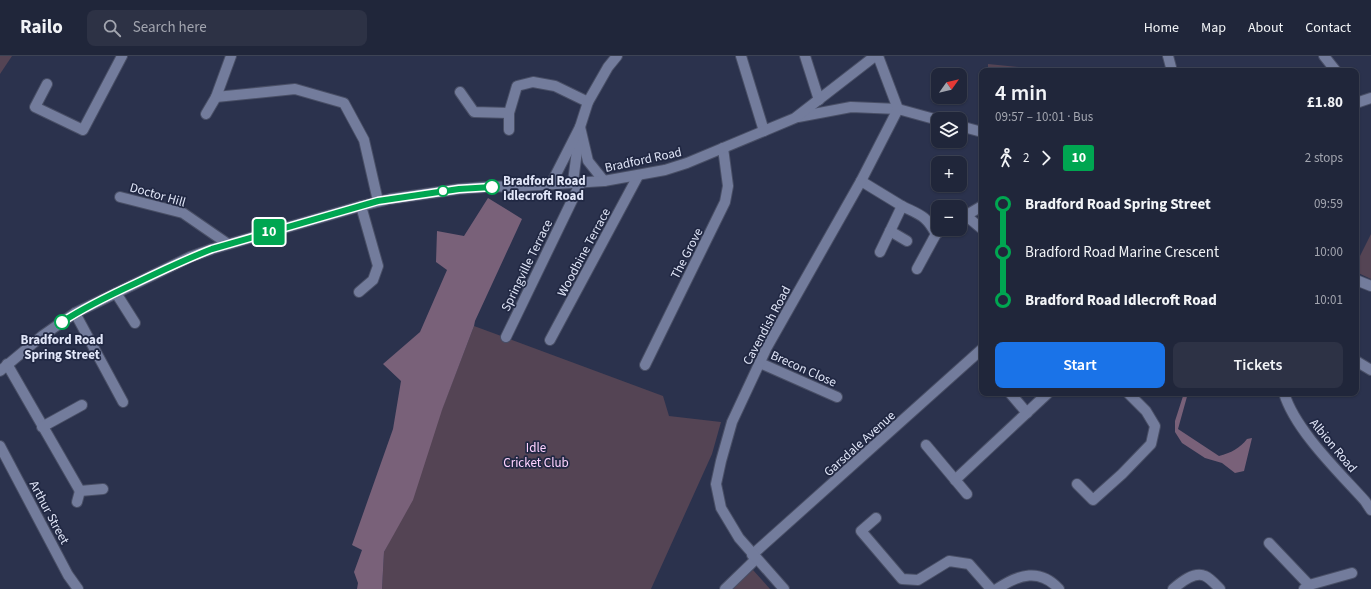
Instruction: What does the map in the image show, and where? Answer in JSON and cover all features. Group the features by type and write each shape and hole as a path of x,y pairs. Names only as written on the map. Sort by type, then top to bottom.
{"street":[{"path":"47,84 35,107 83,130 122,56"},
{"path":"206,114 216,97 231,56"},
{"path":"551,184 580,127 588,102 608,67 617,56"},
{"path":"741,56 764,131"},
{"path":"805,56 819,100"},
{"name":"Bradford Road","path":"4,368 47,333 75,313 190,257 212,249 378,201 459,189 604,181 665,170 687,163 795,118 875,56"},
{"path":"878,56 898,109"},
{"path":"1168,56 1171,68"},
{"path":"1324,56 1334,68"},
{"path":"509,130 509,114 517,86 533,82 555,86 588,102"},
{"path":"216,97 295,89 344,103 364,140 378,201"},
{"path":"460,92 474,112 509,114"},
{"path":"1359,100 1371,98"},
{"path":"795,118 850,107 898,109 931,118"},
{"name":"Cavendish Road","path":"784,589 754,557 739,538 721,508 716,484 721,461 732,422 766,347 862,181 898,109"},
{"path":"580,127 588,161 604,181"},
{"name":"Springville Terrace","path":"506,337 577,182 580,127"},
{"path":"967,128 979,131"},
{"name":"The Grove","path":"645,365 725,202 728,186 723,148"},
{"name":"Woodbine Terrace","path":"550,340 638,176"},
{"path":"862,181 902,206 922,215 931,223"},
{"name":"Doctor Hill","path":"120,197 182,213 228,244"},
{"path":"359,292 373,280 378,266 361,206"},
{"path":"880,252 902,206"},
{"path":"967,215 979,208"},
{"path":"967,219 970,219 979,226"},
{"path":"890,231 907,241"},
{"path":"917,269 937,236"},
{"path":"1359,281 1371,286"},
{"path":"116,293 134,323"},
{"path":"75,313 123,402"},
{"name":"Garsdale Avenue","path":"754,557 979,353"},
{"name":"Brecon Close","path":"760,363 837,397"},
{"path":"1359,364 1371,370"},
{"path":"4,368 42,427 80,491 77,502"},
{"path":"1013,396 1027,413"},
{"path":"955,480 1045,396"},
{"path":"1077,484 1093,500 1122,474 1151,444 1156,426 1146,412 1131,396"},
{"name":"Albion Road","path":"1285,396 1294,416 1314,444 1365,501 1371,510"},
{"path":"42,427 82,405"},
{"name":"Arthur Street","path":"0,446 68,575 78,589"},
{"path":"926,446 966,494"},
{"path":"80,491 103,489"},
{"path":"876,518 861,531 902,579 918,580 949,561 969,564 991,589"},
{"path":"1269,543 1306,587 1352,573"},
{"path":"724,589 754,557"},
{"path":"997,589 1024,576 1040,575 1053,582 1059,589"},
{"path":"1173,589 1192,576 1199,575 1205,576 1220,589"}],"green space":[{"path":"0,56 12,56 0,74"},
{"path":"988,64 1029,68 988,68"},
{"path":"1371,234 1371,279 1359,273 1359,258"},
{"name":"Idle Cricket Club","path":"474,326 663,396 669,416 721,422 712,454 651,589 382,589 384,552 396,528"},
{"path":"753,570 770,589 732,589 734,587"}],"shaded area":[{"path":"488,198 522,219 475,321 442,410 413,500 384,552 382,589 357,589 358,583 354,572 362,550 352,545 393,429 401,381 383,364 420,332 447,270 436,262 437,231 464,236"},
{"path":"1183,396 1187,396 1178,429 1219,456 1235,450 1247,439 1252,438 1244,471 1235,473 1222,463 1205,458 1182,443 1175,432 1175,421"}],"bus line":[{"name":"10","path":"62,322 75,313 98,301 190,257 212,249 378,201 459,189 492,187"}],"place":[{"name":"Bradford Road Idlecroft Road","path":"492,187"},
{"name":"Bradford Road Spring Street","path":"62,322"}]}
